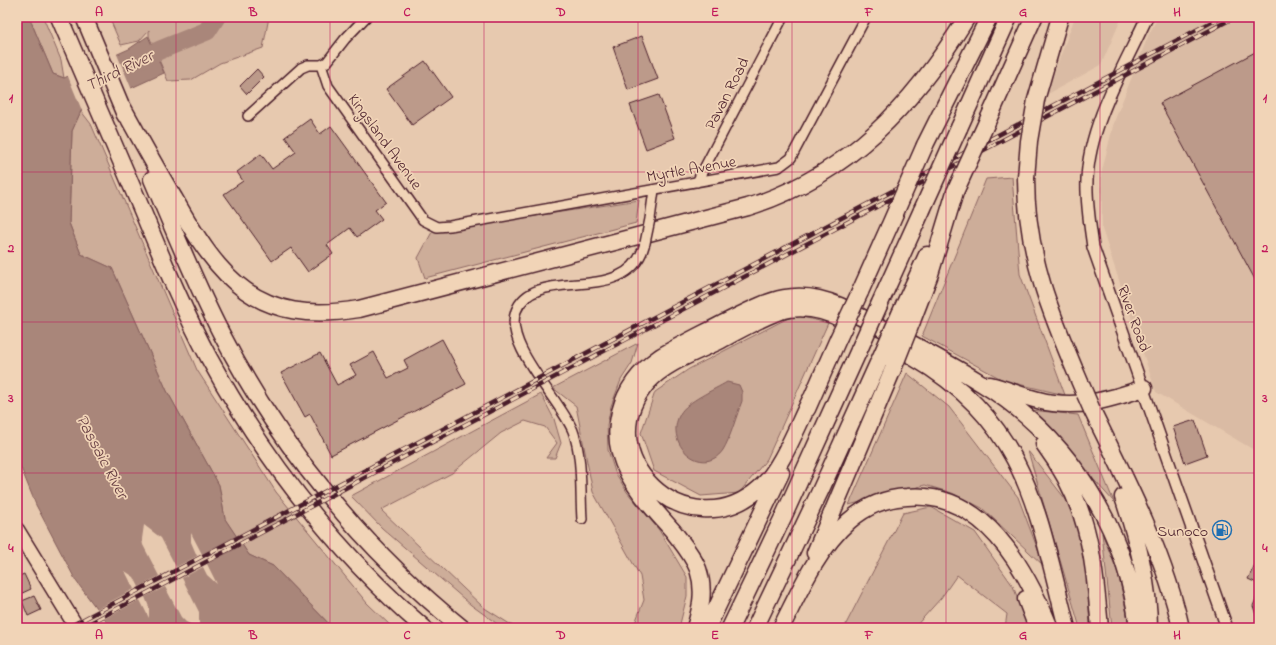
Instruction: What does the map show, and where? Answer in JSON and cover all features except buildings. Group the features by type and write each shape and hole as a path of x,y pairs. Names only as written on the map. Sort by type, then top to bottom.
{"highway":[{"path":"59,17 186,313 209,358 248,424 281,473 324,527 366,573 421,626"},
{"path":"84,17 211,313 240,367 270,416 314,477 363,536 402,576 462,628"},
{"path":"122,106 194,233 226,276 248,293 270,304 303,312 336,313 359,309 740,209 789,191 843,161 886,124 922,82 967,17"},
{"path":"707,628 779,476 811,399 926,145 989,17"},
{"path":"730,628 801,478 1009,17"},
{"path":"781,628 893,369 906,317 955,192 1034,17"},
{"path":"1060,17 1036,100 1029,141 1026,178 1029,228 1041,284 1053,320 1092,410 1121,470 1161,563 1171,591 1181,628"},
{"path":"695,628 702,595 698,568 690,552 633,483 623,465 618,446 619,416 624,398 634,382 652,362 763,304 786,297 809,296 825,299 840,306 981,383 1034,423 1057,446 1097,503 1109,528 1123,564 1134,602 1138,628"},
{"path":"811,399 777,466 766,483 744,500 727,507 699,509 682,506 667,499 654,490 643,477 632,453 629,427 635,403 648,383 665,368 780,311 801,307 828,312 934,370 958,388 990,421 1017,462 1030,490 1067,628"},
{"path":"755,628 879,361 906,317"},
{"path":"981,383 1007,389 1038,400 1064,404 1106,400 1144,388"},
{"path":"1009,404 1030,426 1049,452 1065,477 1080,508 1093,559 1100,628"},
{"path":"1092,410 1137,543 1145,575 1149,628"},
{"path":"791,607 816,563 840,530 865,509 883,501 912,496 951,502 976,516 991,529 1030,584 1050,628"},
{"path":"1002,544 1018,576 1037,628"},
{"path":"1161,563 1169,598 1173,628"}],"main road":[{"path":"17,530 78,628"}],"street":[{"path":"248,116 301,68 308,65 321,65 330,59 345,38 366,17"},
{"name":"Pavan Road","path":"696,182 782,17"},
{"name":"Myrtle Avenue","path":"437,227 464,224 767,170 785,164 791,158 805,133 866,17"},
{"name":"River Road","path":"1147,17 1106,106 1095,134 1089,159 1086,181 1094,247 1227,628"},
{"name":"Kingsland Avenue","path":"321,65 323,76 328,86 423,220 437,227"},
{"path":"582,519 578,456 573,433 563,413 519,345 514,332 514,320 520,303 531,294 554,288 611,279 624,275 638,261 645,243 654,190"}],"shaded area":[{"path":"29,17 43,17 61,60 64,78 53,74"},
{"path":"109,17 269,17 263,48 220,63 191,80 168,81 149,36 149,30 139,41 121,45"},
{"path":"1075,17 1122,17 1101,65 1046,95"},
{"path":"1158,17 1259,17 1259,453 1156,392 1102,229 1101,175 1114,122 1149,34"},
{"path":"81,111 91,124 197,370 276,492 367,603 393,628 333,628 273,566 249,555 225,519 219,485 167,391 112,268 81,254 69,223 72,131"},
{"path":"1012,177 1020,274 1065,395 1005,381 922,336 986,179"},
{"path":"639,200 636,223 425,278 418,258 432,232"},
{"path":"794,315 828,323 767,459 739,493 701,496 654,471 641,433 655,392 689,369"},
{"path":"638,343 632,363 621,380 611,406 607,425 608,450 615,472 627,492 659,530 687,577 687,596 679,628 633,628 644,600 640,576 593,492 576,406 553,388"},
{"path":"907,373 949,407 1018,497 1044,566 982,508 952,493 925,485 849,505"},
{"path":"541,394 554,419 561,443 555,458 546,458 557,443 545,427 525,421 501,433 452,473 381,510 483,607 516,628 503,628 471,605 382,528 351,496"},
{"path":"1031,410 1078,415 1114,502"},
{"path":"1028,451 1070,505 1086,560 1090,628 1080,628"},
{"path":"931,507 975,532 1013,586 1029,628 1005,628 1007,614 957,575 941,598 914,628 848,628 846,624 903,513"},
{"path":"1102,533 1118,573 1130,628 1112,628"}],"water":[{"name":"Passaic River","path":"17,17 29,17 53,74 64,78 129,49 148,36 164,73 81,111 72,131 69,223 81,254 112,268 167,391 219,485 225,519 249,555 273,566 333,628 111,628 76,581 36,505 17,458"},
{"path":"727,382 739,385 742,392 742,401 728,440 723,450 715,458 705,461 696,459 688,454 681,446 677,436 676,425 680,414 683,409 695,400"}],"pier":[{"path":"116,52 132,90 83,113 67,74"},
{"path":"144,525 161,538 176,567 197,556 191,542 191,533 202,554 238,535 244,544 207,564 217,584 207,575 203,567 182,578 199,612 199,628 186,622 181,617 165,587 145,597 149,607 149,618 140,600 102,620 95,610 134,589 125,571 134,577 139,587 159,576 143,545 142,539"}],"waterway":[{"name":"Third River","path":"132,63 207,31 216,17"}],"railway":[{"path":"67,628 1221,17"},
{"path":"81,628 1235,17"}],"place":[{"name":"Sunoco","path":"1222,530"}]}
